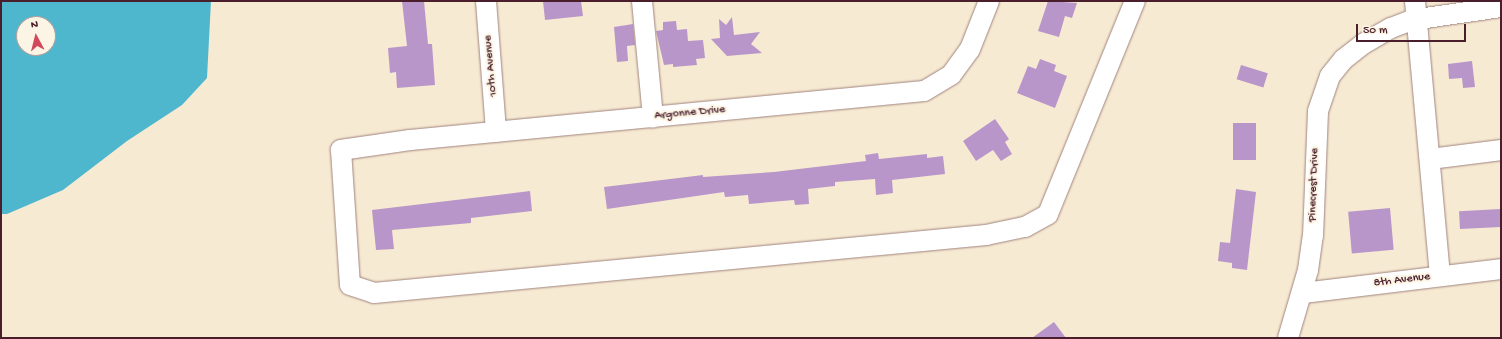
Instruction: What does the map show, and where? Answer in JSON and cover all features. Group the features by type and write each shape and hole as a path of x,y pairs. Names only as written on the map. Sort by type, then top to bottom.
{"street":[{"name":"10th Avenue","path":"486,1 496,132"},
{"path":"642,1 653,117"},
{"name":"Argonne Drive","path":"989,1 970,49 951,75 924,91 410,140 341,150 350,284 374,293 986,235 1025,227 1048,214 1135,1"},
{"name":"Pinecrest Drive","path":"1288,338 1303,293 1313,236 1318,110 1330,76 1344,59 1362,44 1391,28 1416,10 1501,7"},
{"path":"1416,10 1440,276"},
{"path":"1430,159 1501,150"},
{"name":"8th Avenue","path":"1303,293 1501,269"}],"water":[{"path":"1,1 211,1 207,78 182,105 127,141 63,190 7,214 1,214"}],"building":[{"path":"402,1 424,1 428,44 432,44 435,85 397,88 396,72 390,73 388,48 407,46"},
{"path":"543,1 581,1 583,16 545,20"},
{"path":"1048,1 1077,3 1072,18 1065,16 1059,37 1038,31"},
{"path":"732,17 734,35 760,32 751,44 762,53 727,56 711,39 720,38 719,19 726,25"},
{"path":"676,21 677,30 687,29 688,41 703,40 705,58 696,59 697,65 673,67 673,64 664,65 656,31 663,30 663,22"},
{"path":"633,24 635,45 627,46 628,61 617,62 614,27"},
{"path":"1040,59 1056,65 1054,71 1067,76 1055,108 1017,93 1028,66 1036,69"},
{"path":"1472,61 1475,87 1463,88 1462,78 1449,79 1448,64"},
{"path":"1241,65 1268,73 1263,88 1237,79"},
{"path":"995,119 1009,139 1005,142 1012,154 1001,161 993,150 976,161 963,141"},
{"path":"1233,123 1256,123 1256,160 1233,160"},
{"path":"878,153 879,159 927,154 927,158 943,156 945,174 892,180 893,193 876,195 875,179 835,182 835,186 808,189 809,204 795,205 794,200 749,204 748,195 725,197 724,192 607,209 604,187 703,175 703,177 774,172 866,161 865,155"},
{"path":"1236,189 1256,192 1247,270 1232,268 1232,263 1218,261 1220,242 1230,243"},
{"path":"530,191 532,211 471,218 471,223 392,230 394,249 376,250 372,210"},
{"path":"1390,208 1394,250 1352,254 1348,212"},
{"path":"1500,209 1501,227 1460,229 1459,211"},
{"path":"1054,322 1066,338 1032,338"}]}
